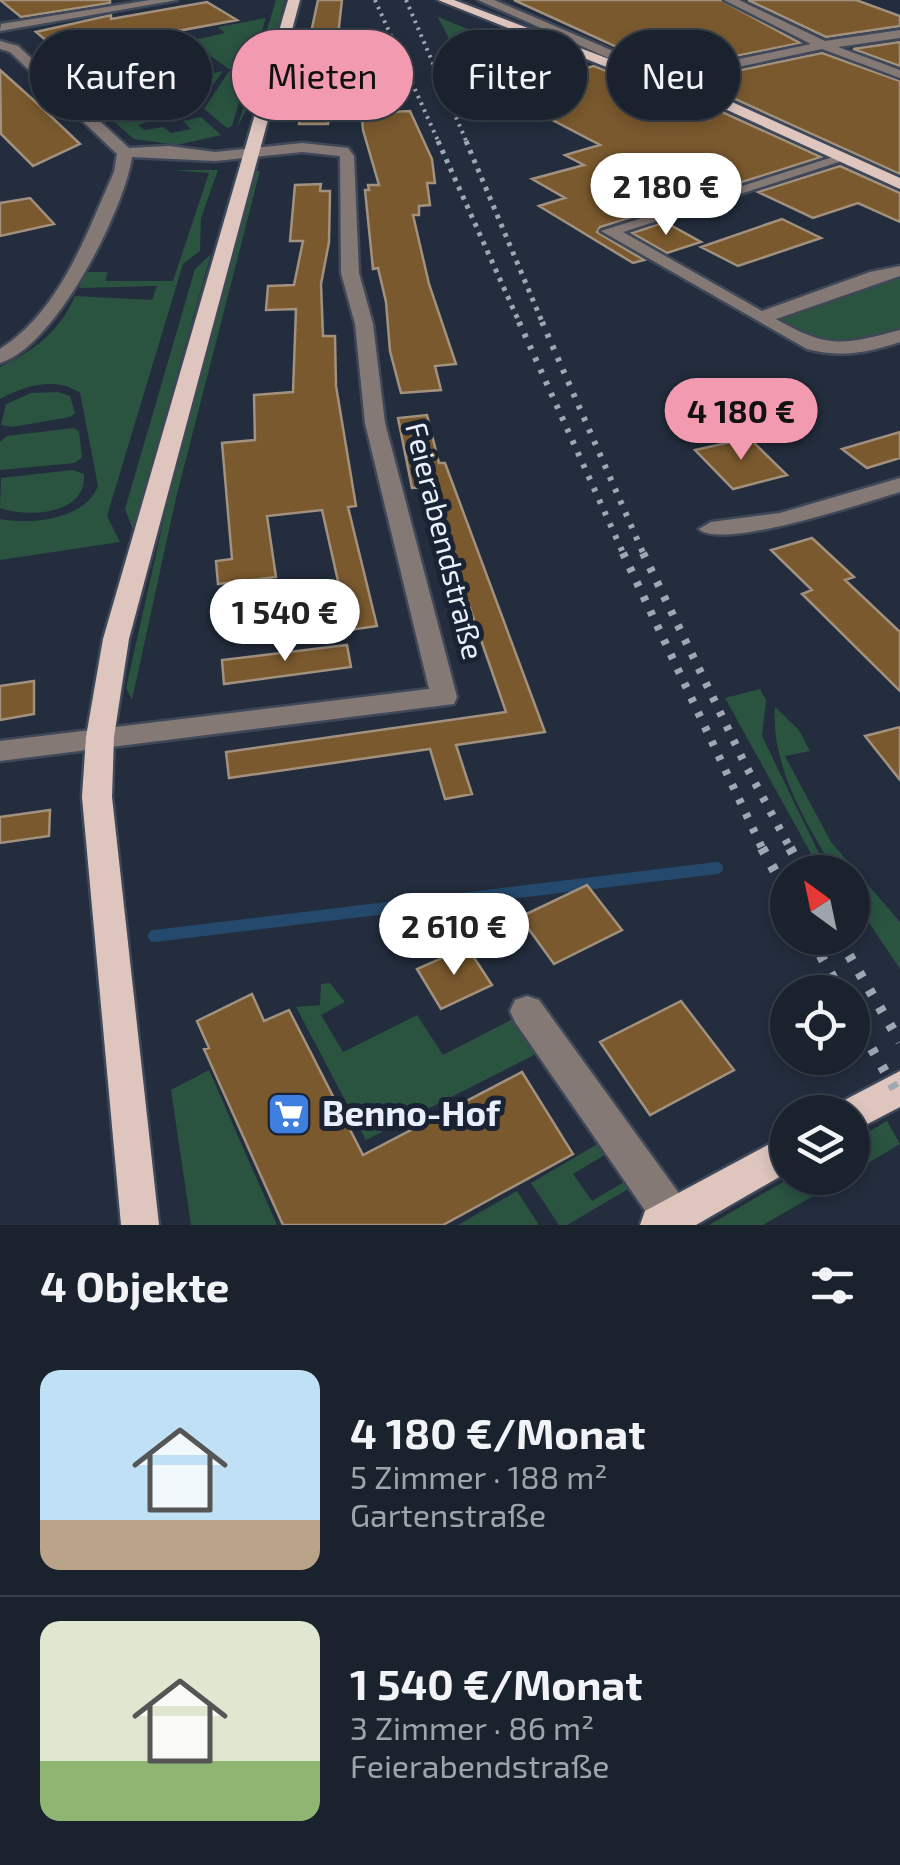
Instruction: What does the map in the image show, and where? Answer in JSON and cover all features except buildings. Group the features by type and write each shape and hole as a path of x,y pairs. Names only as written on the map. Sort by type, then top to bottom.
{"main road":[{"path":"140,1225 97,797 100,737 116,640 222,260 254,99 271,76 294,0"},
{"path":"444,0 607,60"},
{"path":"740,114 900,184"},
{"path":"870,1105 900,1088"},
{"path":"665,1221 770,1162"}],"street":[{"path":"0,28 171,0"},
{"path":"484,0 607,55"},
{"path":"730,0 823,44 900,74"},
{"path":"0,28 9,37 0,44"},
{"path":"740,62 823,44 900,34"},
{"path":"0,44 14,49 125,153 243,150"},
{"name":"Feierabendstraße","path":"100,737 444,697 376,423 364,324 350,273 347,156 325,149 243,150"},
{"path":"0,357 36,332 63,293 122,172 125,153"},
{"path":"841,159 605,233 806,344 827,351 862,349 900,336"},
{"path":"761,318 876,276 900,272"},
{"path":"711,529 782,520 900,486"},
{"path":"0,751 100,737"},
{"path":"527,1012 665,1221"}],"green space":[{"path":"276,0 285,0 277,30 267,30"},
{"path":"438,17 470,30 444,30"},
{"path":"266,18 262,30 232,30 232,69 212,57 212,36 225,33 218,27"},
{"path":"223,71 212,87 212,73"},
{"path":"232,71 232,126 227,128 212,116 212,97"},
{"path":"112,120 145,120 147,122 138,125 145,130 163,127 171,133 191,129 183,121 204,120 221,135 177,145 134,139"},
{"path":"171,170 218,170 201,218 200,251 183,264 107,516 120,542 0,560 0,519 55,518 81,506 98,486 80,393 50,384 19,390 0,399 0,367 45,339 75,296 152,300 157,286 79,288 86,272 108,272 105,281 173,281 209,173"},
{"path":"254,171 260,171 176,498 132,700 126,688 171,487"},
{"path":"211,254 133,530 125,509 195,269"},
{"path":"890,277 900,277 900,330 862,342 836,345 811,338 776,319"},
{"path":"58,392 70,396 75,413 70,417 12,427 1,425 6,404 31,393"},
{"path":"73,428 79,431 82,457 75,463 0,470 0,442 7,436"},
{"path":"73,470 84,474 82,488 66,505 25,513 0,508 1,478"},
{"path":"760,689 766,700 762,736 820,855 812,855 725,698"},
{"path":"775,707 799,730 810,751 785,756 831,842 842,855 826,855 803,815 784,772 775,729"},
{"path":"870,887 900,922 900,969 870,924"},
{"path":"330,983 345,1002 321,1015 343,1052 417,1015 443,1055 517,1017 542,1051 366,1140 296,1007 320,1005 321,984"},
{"path":"209,1070 277,1225 191,1225 171,1090"},
{"path":"887,1121 900,1144 870,1162 870,1131"},
{"path":"601,1142 608,1153 573,1174 592,1201 626,1181 630,1188 567,1225 559,1225 531,1183"},
{"path":"770,1190 770,1195 815,1195 763,1225 709,1225"},
{"path":"517,1191 539,1225 458,1225"}],"waterway":[{"path":"154,936 717,868"}],"railway":[{"path":"375,0 439,143"},
{"path":"406,0 467,143"},
{"path":"438,141 520,324"},
{"path":"466,141 543,324"},
{"path":"519,322 624,555"},
{"path":"542,322 644,555"},
{"path":"623,553 762,849"},
{"path":"643,553 791,850"},
{"path":"790,848 794,855"},
{"path":"762,849 770,862"},
{"path":"820,955 832,975"},
{"path":"849,955 900,1042"},
{"path":"870,1046 900,1098"}],"place":[{"name":"Benno-Hof","path":"289,1114"}]}
